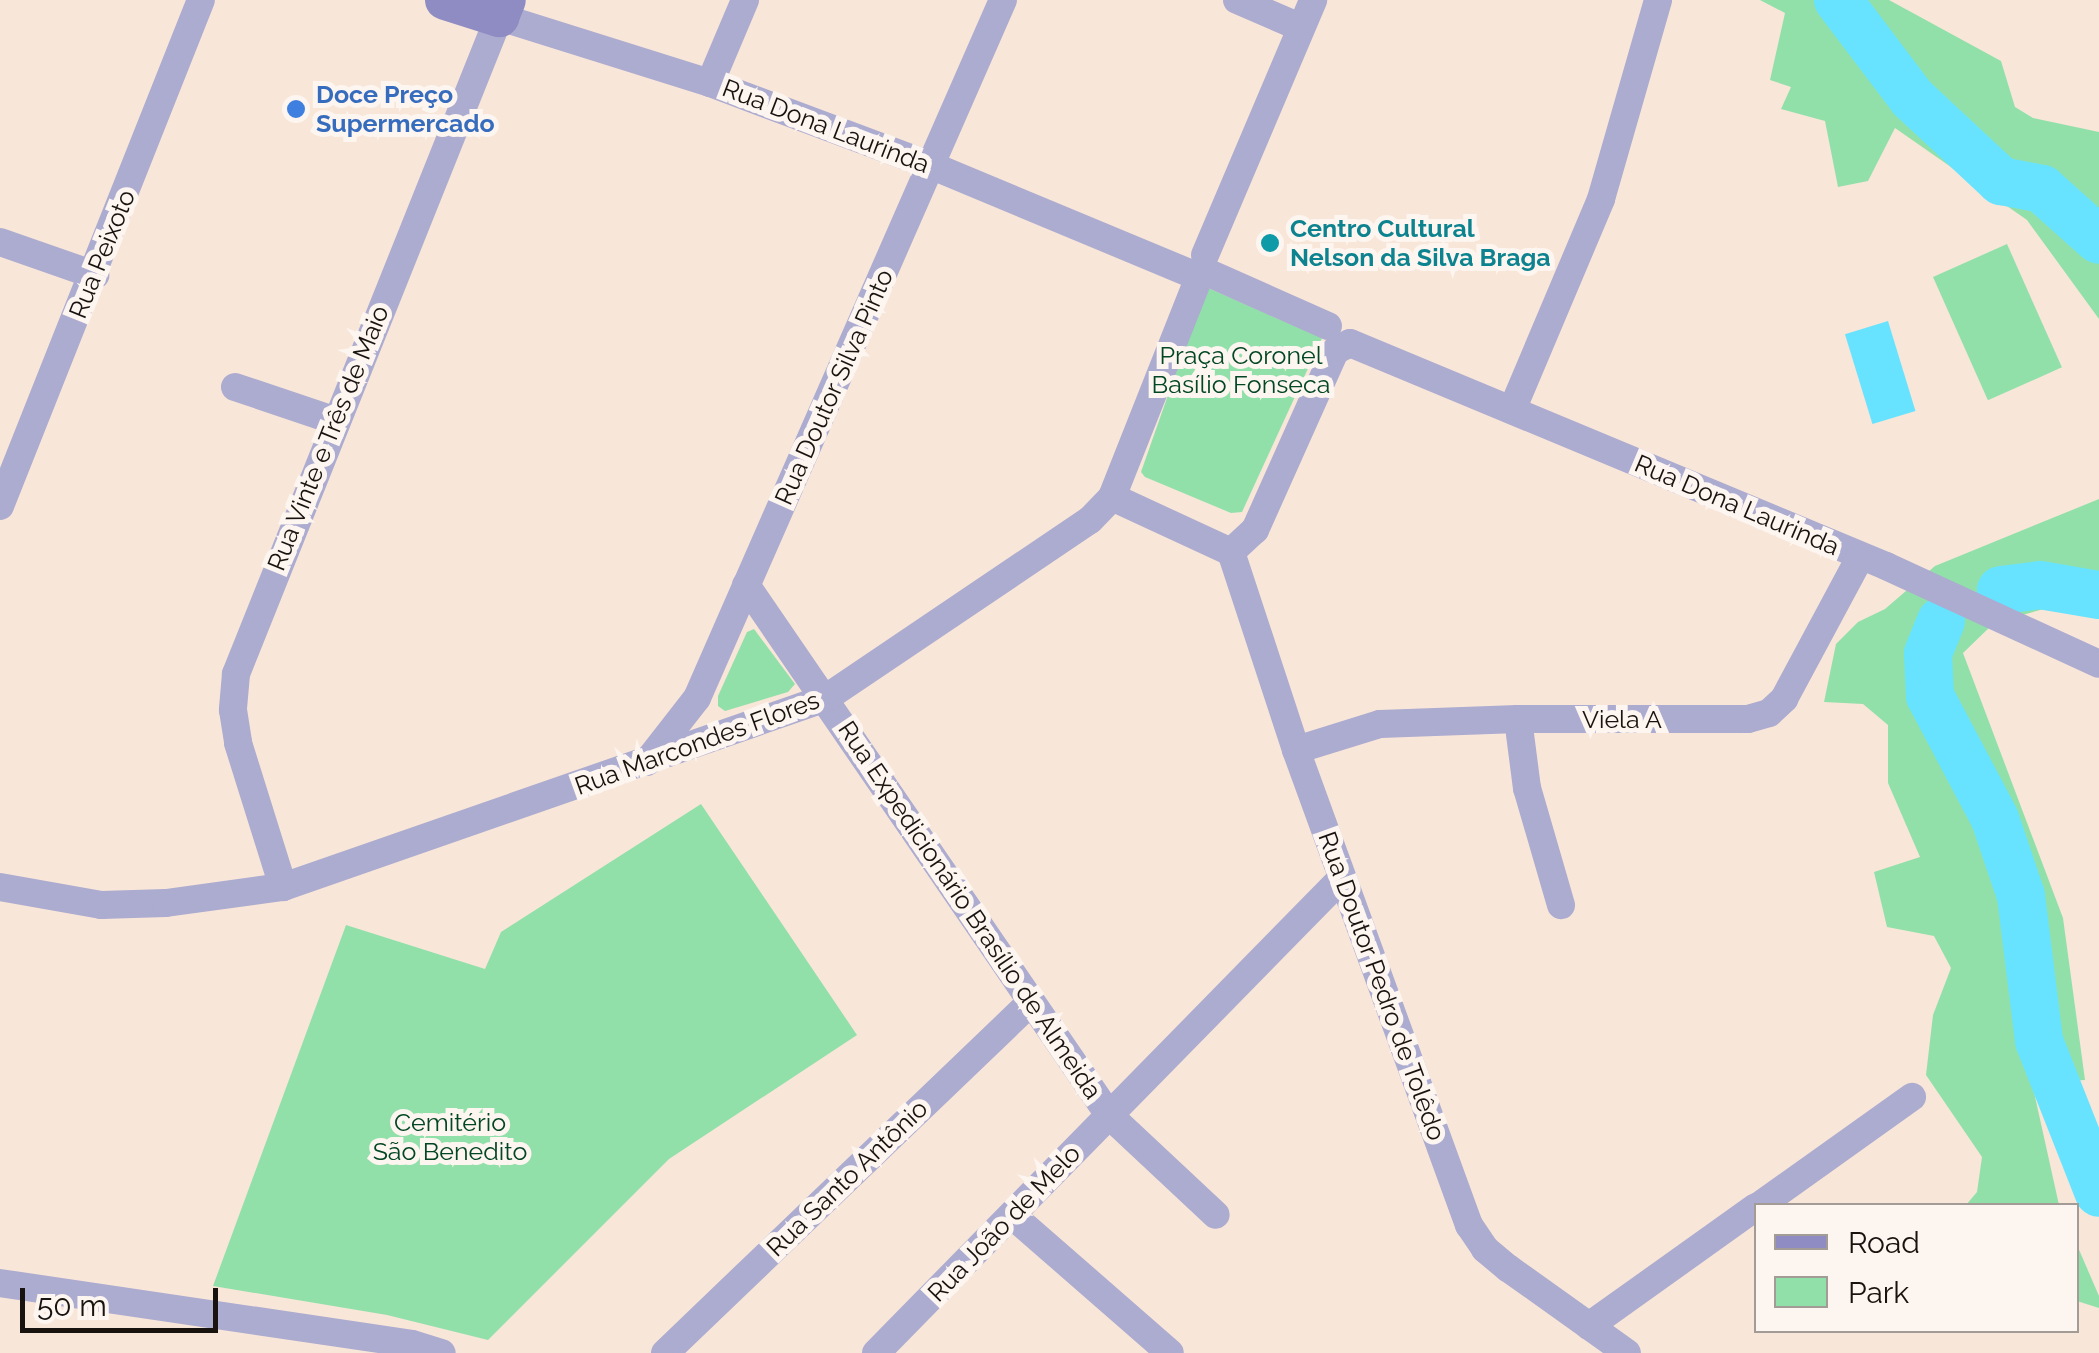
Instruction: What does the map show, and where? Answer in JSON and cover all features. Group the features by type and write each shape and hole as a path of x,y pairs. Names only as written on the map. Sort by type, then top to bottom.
{"main road":[{"name":"Rua Dona Laurinda","path":"445,0 503,9"}],"street":[{"name":"Rua Peixoto","path":"0,506 202,0"},
{"path":"710,83 745,0"},
{"name":"Rua Doutor Silva Pinto","path":"646,764 697,698 1003,0"},
{"path":"1237,0 1293,24"},
{"name":"Rua Marcondes Flores","path":"0,887 101,904 166,903 283,887 646,764 826,698 1090,520 1112,497 1313,0"},
{"path":"1512,410 1601,200 1658,0"},
{"name":"Rua Dona Laurinda","path":"503,9 1205,268 1328,326"},
{"name":"Rua Vinte e Três de Maio","path":"283,887 238,744 233,710 236,674 503,9"},
{"path":"0,242 95,275"},
{"name":"Rua Dona Laurinda","path":"1231,552 1255,530 1335,350 1350,343 1860,556 2099,664"},
{"path":"235,387 336,421"},
{"path":"1112,497 1231,552"},
{"name":"Rua Doutor Pedro de Tolêdo","path":"1231,552 1296,750 1469,1225 1485,1250 1619,1351"},
{"name":"Viela A","path":"1296,750 1380,724 1518,718 1748,718 1769,712 1784,698 1860,556"},
{"name":"Rua Expedicionário Brasílio de Almeida","path":"746,585 1109,1115 1216,1215"},
{"path":"697,698 703,720 726,734"},
{"path":"1518,718 1527,788 1561,905"},
{"name":"Rua João de Melo","path":"876,1353 1342,878"},
{"name":"Rua Santo Antônio","path":"665,1353 1030,1003"},
{"path":"1762,1203 1912,1096"},
{"path":"1589,1326 1754,1209"},
{"path":"1013,1216 1170,1353"},
{"path":"0,1283 412,1344 442,1353"}],"green space":[{"path":"1760,0 1889,0 2001,61 2015,107 2033,118 2099,132 2099,319 2027,220 1895,128 1868,181 1838,187 1825,121 1781,109 1791,87 1770,80 1785,13"},
{"path":"2007,244 2062,367 1988,400 1933,277"},
{"name":"Praça Coronel Basílio Fonseca","path":"1206,287 1322,338 1242,512 1231,513 1141,472"},
{"path":"2099,499 2099,613 2058,605 1994,623 1963,653 2063,918 2085,1080 2032,1083 2059,1203 1968,1203 1977,1192 1982,1157 1926,1075 1933,1015 1951,968 1934,936 1887,927 1874,872 1920,857 1888,783 1888,725 1863,704 1824,702 1836,644 1858,622 1885,609 1935,566"},
{"path":"754,629 795,684 788,692 725,711 718,706 718,696 747,632"},
{"name":"Cemitério São Benedito","path":"701,804 857,1035 669,1159 488,1340 387,1315 213,1286 346,925 485,969 501,932"},
{"path":"2079,1250 2099,1296 2099,1308 2079,1302"}],"water":[{"path":"1888,321 1915,411 1872,424 1845,334"}],"waterway":[{"path":"1838,0 1912,98 2001,181 2042,189 2099,240"},
{"path":"2001,590 2040,585 2099,595"},
{"path":"1941,621 1928,654 1930,696 1995,819 2021,896 2039,1041 2099,1193"}],"place":[{"name":"Doce Preço Supermercado","path":"296,109"},
{"name":"Centro Cultural Nelson da Silva Braga","path":"1270,243"}]}
